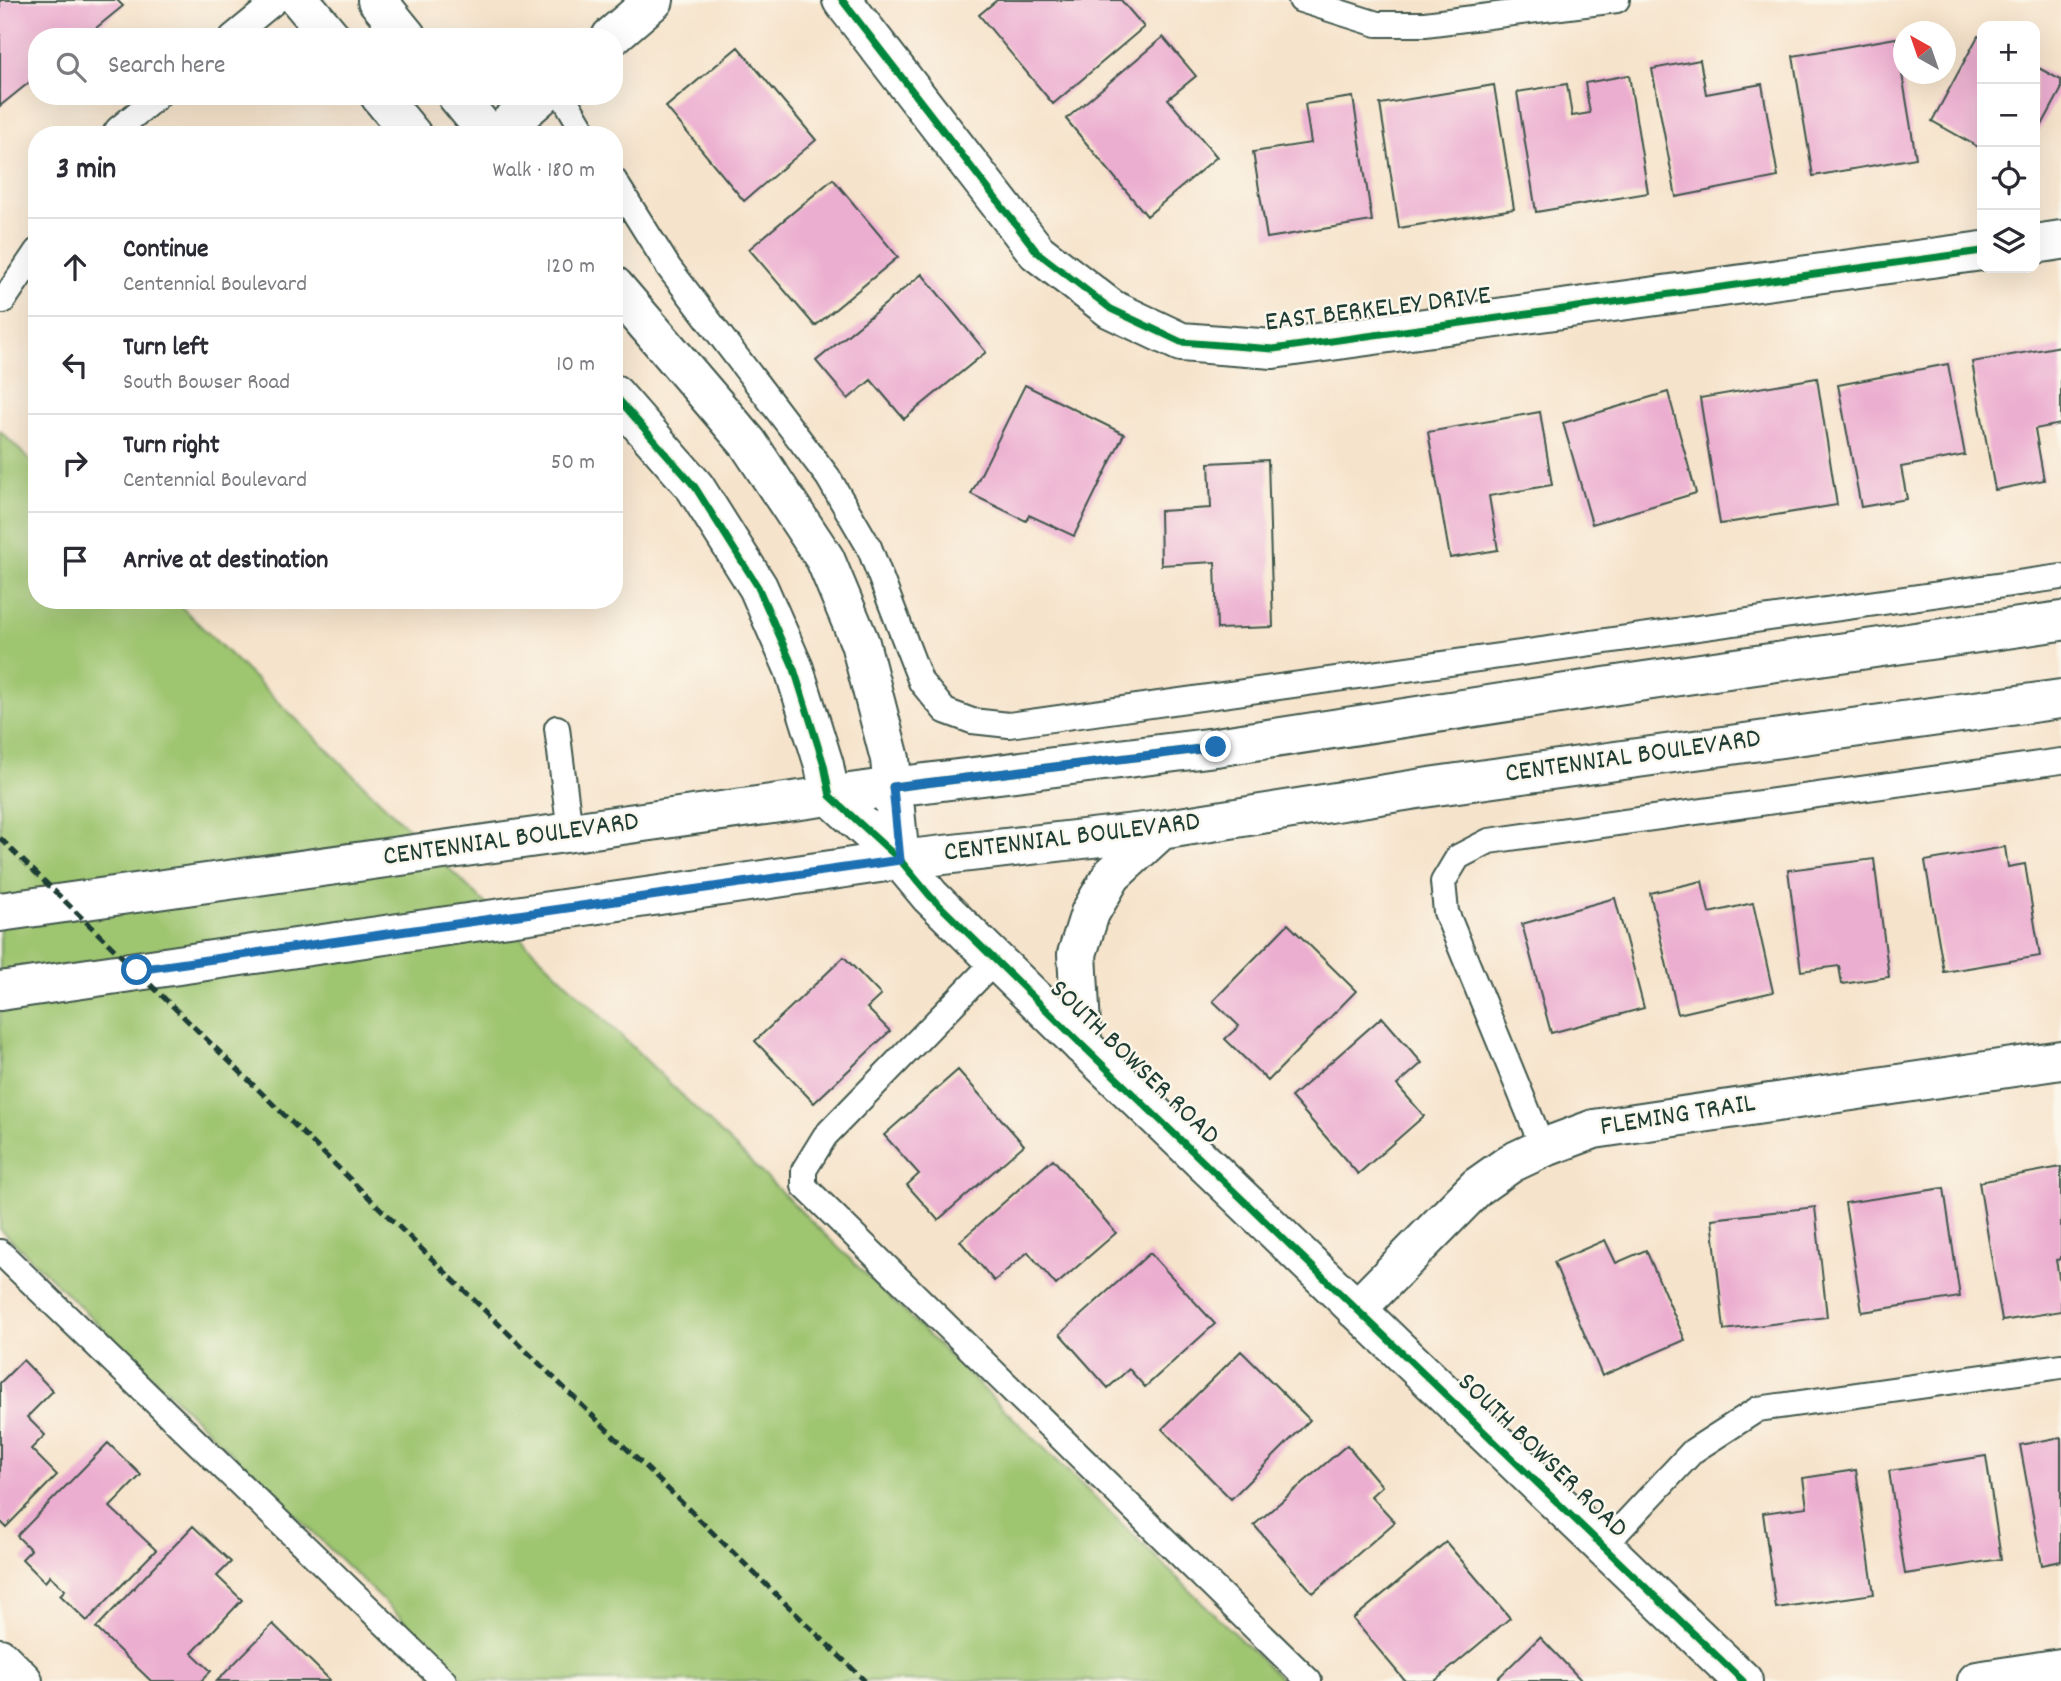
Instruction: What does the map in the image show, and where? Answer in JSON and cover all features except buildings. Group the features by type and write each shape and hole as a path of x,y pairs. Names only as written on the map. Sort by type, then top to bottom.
{"street":[{"path":"300,0 323,28"},
{"path":"377,0 400,28"},
{"path":"621,28 654,0"},
{"name":"EAST BERKELEY DRIVE","path":"842,0 1037,252 1111,309 1181,342 1273,349 1977,252"},
{"path":"387,105 405,126"},
{"path":"464,105 482,126"},
{"path":"506,126 531,105"},
{"path":"2040,243 2061,240"},
{"path":"623,297 748,443 825,559 860,643 890,759 900,860"},
{"path":"623,404 695,487 758,587 794,669 824,765 830,796"},
{"name":"CENTENNIAL BOULEVARD","path":"0,912 893,787 1216,747 1624,684 2061,621"},
{"name":"CENTENNIAL BOULEVARD","path":"0,990 900,860 1161,830 1436,786 2061,699"},
{"name":"SOUTH BOWSER ROAD","path":"830,796 900,860 930,896 1082,1045 1743,1681"},
{"path":"1082,1045 1077,954 1090,913 1112,876 1161,830"},
{"name":"FLEMING TRAIL","path":"1356,1310 1477,1186 1511,1163 1594,1129 2061,1060"},
{"path":"0,1658 23,1681"},
{"path":"1977,1681 2061,1668"}],"lane":[{"path":"243,28 278,0"},
{"path":"1301,0 1377,24 1425,24 1617,0"},
{"path":"122,126 147,105"},
{"path":"568,105 581,126"},
{"path":"623,195 668,268 828,477 869,547 921,682 944,711 972,721 1009,725 2061,577"},
{"path":"0,301 3,301 28,264"},
{"path":"557,728 570,832"},
{"path":"1543,1148 1446,912 1443,882 1458,857 1489,841 2061,761"},
{"path":"996,960 825,1136 804,1170 804,1185 1309,1681"},
{"path":"0,1252 444,1681"},
{"path":"1604,1546 1693,1451 1758,1409 2061,1366"}],"green space":[{"path":"0,431 28,458 28,609 183,609 1283,1681 466,1681 0,1229"}],"railway":[{"path":"0,838 865,1681"}],"cycle path":[{"path":"842,0 1037,252 1111,309 1181,342 1273,349 1977,252"},
{"path":"623,404 695,487 758,587 794,669 824,765 830,796 900,860 930,896 1082,1045 1743,1681"},
{"path":"893,787 1216,747"}],"route":[{"path":"137,970 900,860 893,787 1216,747"}]}
